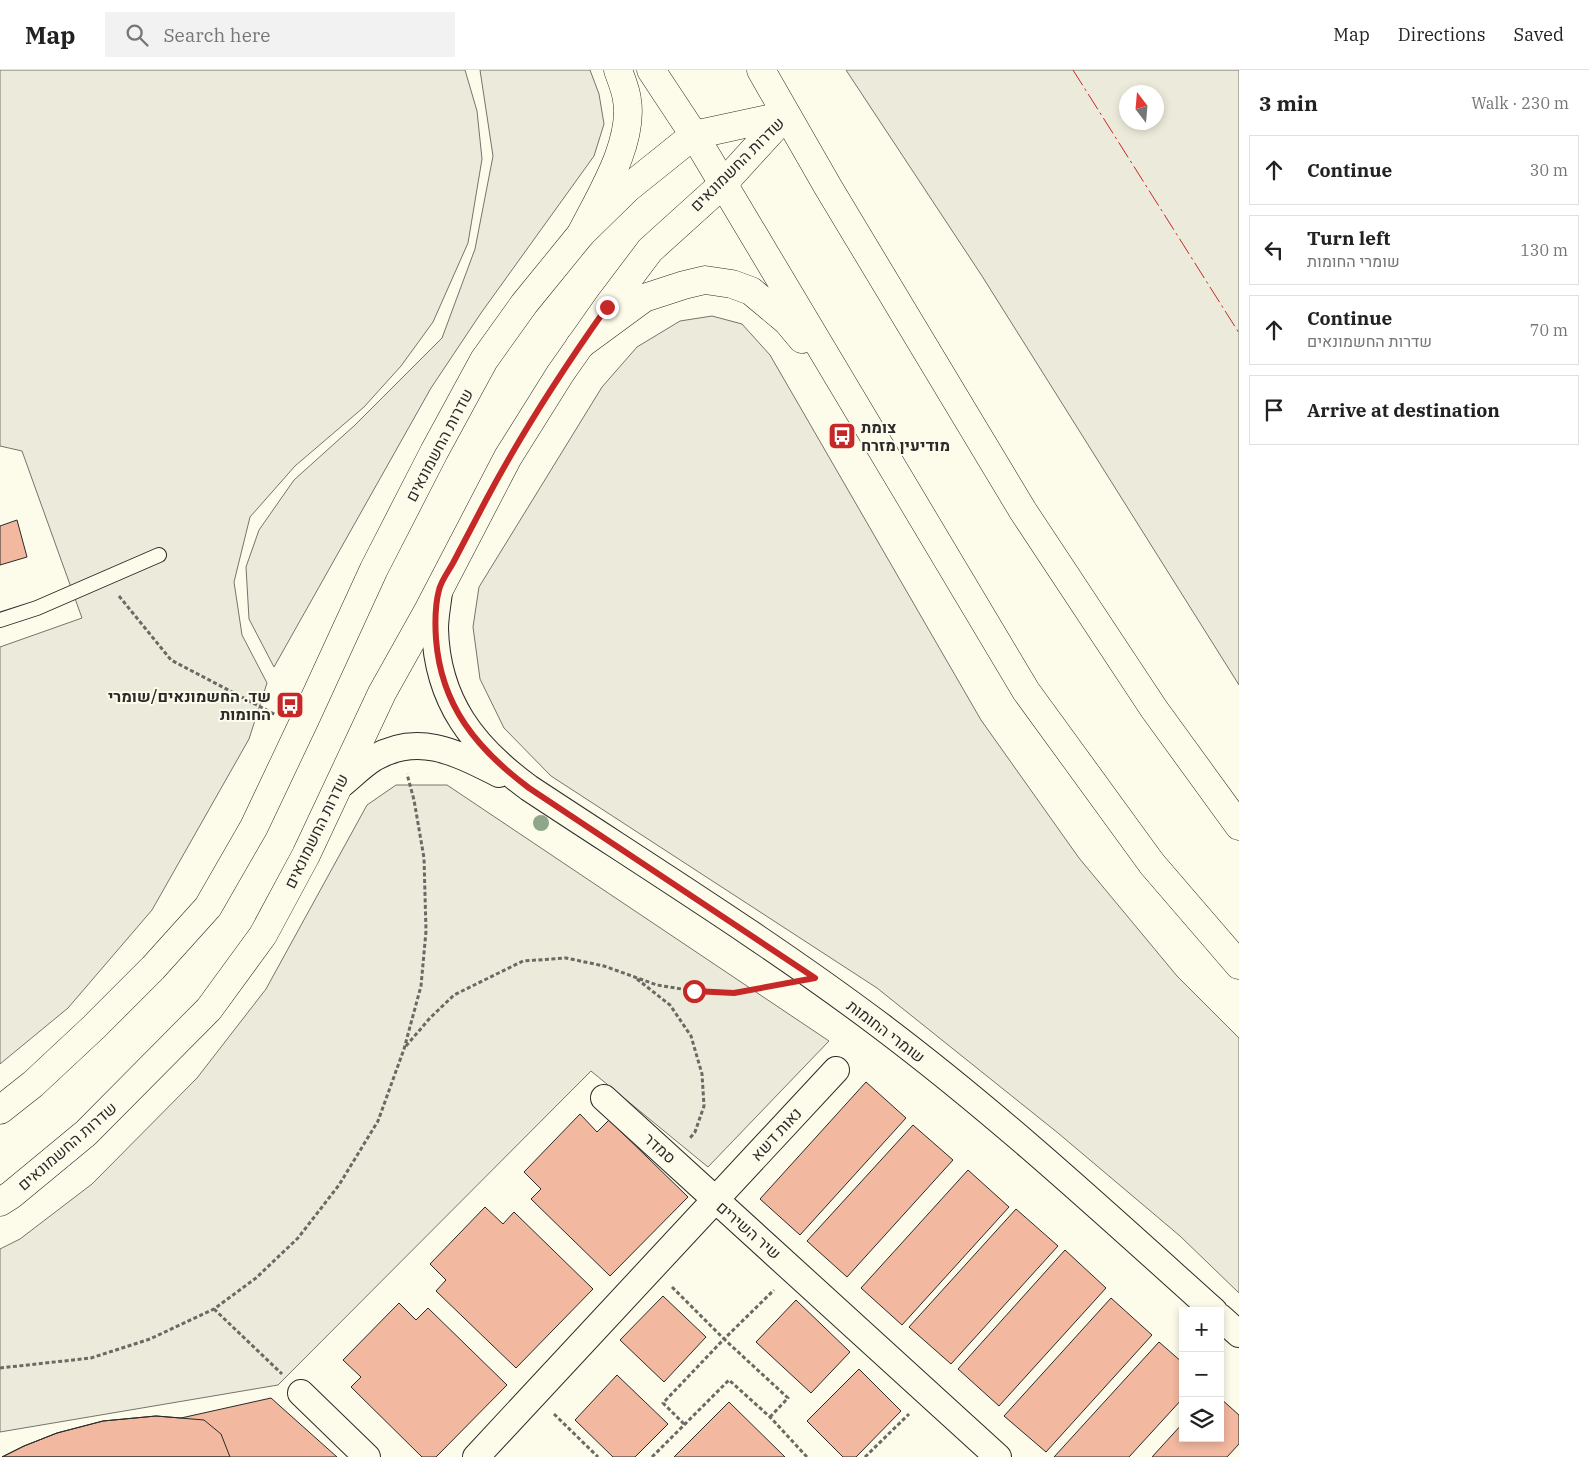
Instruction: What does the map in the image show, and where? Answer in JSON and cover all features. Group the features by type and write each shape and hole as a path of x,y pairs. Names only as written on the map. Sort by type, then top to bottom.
{"main road":[{"path":"582,234 617,164 627,129 628,100 618,70"},
{"path":"651,70 694,135 1026,691 1152,864 1239,965"},
{"path":"761,70 1023,511 1154,709 1239,826"},
{"name":"שדרות החשמונאים","path":"0,1110 33,1084 94,1027 153,968 208,907 254,827 374,569 434,452 484,360 524,304 582,234 628,188 694,135 786,115"},
{"name":"שדרות החשמונאים","path":"0,1202 86,1133 209,1009 263,935 306,855 382,694 439,590 508,457 580,345 650,250 723,184 786,115"},
{"path":"580,345 644,298 705,280 732,284 751,291 788,321 854,403"}],"street":[{"name":"שומרי החומות","path":"439,590 435,628 436,644 438,660 447,693 462,721 481,747 504,770 815,978 967,1092 1074,1184 1210,1307"},
{"name":"שומרי החומות","path":"338,787 374,758 399,748 425,746 456,753 529,788"},
{"name":"נאות דשא","path":"715,1198 836,1070"},
{"name":"סמדר","path":"604,1098 715,1198"},
{"name":"שיר השירים","path":"476,1457 715,1198 998,1457"},
{"path":"1224,1321 1239,1334"},
{"path":"301,1392 367,1457"}],"lane":[{"path":"0,620 37,608 159,554"}],"path":[{"path":"105,578 171,660 301,728"},
{"path":"0,1368 91,1358 150,1339 214,1309 256,1278 298,1238 339,1185 378,1121 404,1049 421,986 426,931 424,858 414,800 399,748"},
{"path":"404,1049 430,1018 454,995 523,961 566,958 604,966 658,985 694,991 734,993 815,978"},
{"path":"634,977 670,1005 691,1036 702,1074 704,1106 695,1132 674,1162"},
{"path":"652,1267 724,1339 788,1398 770,1417"},
{"path":"684,1424 663,1403 794,1270"},
{"path":"214,1309 301,1392"},
{"path":"652,1457 729,1380 770,1417 807,1457"},
{"path":"534,1394 598,1457"},
{"path":"865,1457 930,1394"}],"shaded area":[{"path":"0,70 465,70 477,111 482,159 468,243 433,322 401,366 364,407 295,466 250,517 234,582 242,635 267,683 249,739 152,910 68,1008 0,1064 0,647 82,618 22,451 0,446"},
{"path":"480,70 590,70 599,94 604,124 594,156 481,313 431,388 274,667 249,619 246,567 259,530 294,480 355,425 442,338 475,249 493,156"},
{"path":"846,70 1239,70 1239,685 982,276"},
{"path":"712,316 742,324 770,355 981,720 1079,858 1177,976 1239,1038 1239,1293 1180,1236 1058,1133 877,988 551,776 504,728 480,679 473,627 479,587 602,387 637,347 680,321"},
{"path":"396,785 447,785 829,1041 708,1167 591,1071 278,1385 0,1432 0,1249 20,1239 92,1184 197,1078 266,989 367,805"}],"building":[{"path":"17,520 27,557 0,565 0,526"},
{"path":"866,1082 906,1118 800,1235 760,1199"},
{"path":"580,1114 597,1132 609,1120 688,1197 610,1276 531,1199 541,1189 524,1172"},
{"path":"913,1125 953,1160 847,1277 807,1241"},
{"path":"968,1170 1009,1207 902,1325 861,1288"},
{"path":"485,1207 503,1224 514,1212 593,1289 516,1368 436,1291 446,1280 430,1264"},
{"path":"1016,1209 1058,1246 951,1364 909,1327"},
{"path":"1065,1250 1106,1288 999,1406 958,1369"},
{"path":"663,1296 706,1337 664,1382 620,1340"},
{"path":"1111,1298 1152,1335 1046,1452 1004,1416"},
{"path":"796,1300 850,1352 811,1393 756,1342"},
{"path":"399,1303 416,1320 428,1308 507,1385 436,1457 422,1457 351,1387 361,1377 343,1360"},
{"path":"1159,1342 1179,1360 1179,1402 1129,1457 1054,1457"},
{"path":"859,1369 901,1411 856,1457 843,1457 807,1421"},
{"path":"617,1375 668,1424 635,1457 613,1457 575,1420"},
{"path":"271,1398 337,1457 2,1457 57,1433 103,1421 156,1416 181,1418"},
{"path":"729,1402 785,1457 674,1457"},
{"path":"1224,1402 1239,1415 1239,1444 1227,1457 1152,1457 1179,1427 1179,1442 1224,1442"},
{"path":"156,1416 204,1420 221,1434 230,1457 2,1457 57,1433 103,1421"}],"power":[{"path":"1073,70 1239,333"}],"place":[{"name":"צומת מודיעין מזרח","path":"842,436"},
{"name":"שד. החשמונאים/שומרי החומות","path":"290,705"}],"route":[{"path":"607,307 560,374 508,457 439,590 435,628 438,660 447,693 462,721 481,747 504,770 815,978 734,993 694,991"}]}
